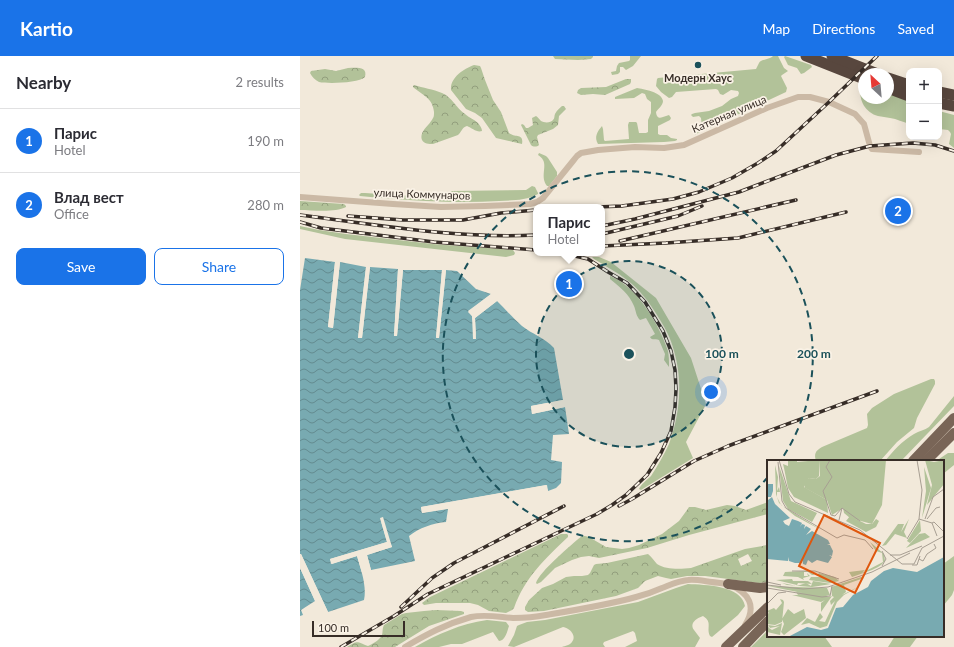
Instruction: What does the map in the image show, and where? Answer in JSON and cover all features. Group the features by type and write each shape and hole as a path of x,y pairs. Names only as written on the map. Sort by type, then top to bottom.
{"highway":[{"path":"806,56 858,77"},
{"path":"832,56 863,68"},
{"path":"894,80 906,84"},
{"path":"894,90 906,95"},
{"path":"942,93 954,95"},
{"path":"942,104 954,106"}],"main road":[{"path":"914,460 954,418"},
{"path":"927,460 954,433"},
{"path":"728,584 760,588 767,587"},
{"path":"726,647 767,608"},
{"path":"742,647 767,622"}],"street":[{"name":"Катерная улица","path":"543,198 573,160 581,154 590,151 609,149 664,148 684,145 768,108 798,97 810,97 829,102 855,114 864,124 872,149 919,152"},
{"name":"улица Коммунаров","path":"300,197 441,207 530,204 543,198"},
{"path":"405,647 432,631 473,617 485,616 515,618 545,615 619,602 688,580 728,584 741,591 750,601 750,615 746,624 722,647"}],"green space":[{"path":"553,56 593,57 591,59 578,60 555,59"},
{"path":"630,56 641,56 633,66 626,70 623,67 620,67 620,72 618,74 612,75 611,72 616,71 619,63 629,61"},
{"path":"773,56 778,56 784,68 788,71 781,76 787,88 786,92 695,135 694,133 702,128 701,118 699,116 693,117 691,115 722,106 738,96 738,91 731,90 723,95 716,89 676,92 669,98 656,86 658,78 756,69 760,62"},
{"path":"785,56 811,65 812,67 801,74 797,68 788,65 784,57"},
{"path":"474,65 480,66 493,100 501,112 509,133 522,138 522,144 496,138 482,118 466,109 451,90 451,86 458,74"},
{"path":"348,68 363,69 365,71 365,77 357,81 350,82 323,83 316,80 310,73 311,71 325,69 336,71"},
{"path":"626,79 631,79 630,84 605,95 581,95 577,93 581,88 606,87"},
{"path":"414,85 435,90 445,95 468,117 475,120 482,131 476,131 467,126 458,135 433,144 424,142 421,137 423,131 432,121 434,112 432,103 413,87"},
{"path":"637,88 656,93 662,98 663,102 656,112 657,115 661,118 669,115 671,118 658,126 658,134 667,135 677,140 664,142 598,144 596,139 602,126 605,141 629,139 629,122 637,123 639,133 648,132 651,102 647,99 645,94 642,93 634,98 615,99 615,97"},
{"path":"894,96 896,96 906,101 906,123 878,116 870,112 864,105 894,104"},
{"path":"562,106 566,109 559,116 558,125 553,129 538,135 539,145 532,146 521,125 522,124 528,128 533,125 532,118 536,116 542,122 551,122 557,111"},
{"path":"942,112 954,115 954,148 949,144 951,134 948,130 942,129"},
{"path":"539,153 548,158 557,172 557,176 549,186 545,183 544,163 538,155"},
{"path":"532,186 535,187 538,194 524,199 499,201 430,201 359,195 361,193 365,193 443,197 452,191 526,190"},
{"path":"300,201 344,204 346,207 330,211 300,210"},
{"path":"300,226 346,234 433,244 513,250 515,253 514,255 506,257 345,239 300,229"},
{"path":"592,257 599,257 611,262 656,298 691,358 706,404 686,442 693,458 641,490 639,489 640,487 651,476 663,456 673,433 679,398 679,374 677,362 673,346 667,332 647,301 632,284"},
{"path":"610,276 629,288 646,308 659,330 668,351 669,367 664,360 665,354 659,340 652,339 650,337 655,334 646,318 640,320 630,298 610,279"},
{"path":"931,379 934,379 935,381 935,384 917,418 914,428 897,442 881,460 816,460 816,451 820,448 867,428 867,414 872,408 894,394"},
{"path":"954,396 954,406 902,460 886,460 895,449 906,440 929,427"},
{"path":"948,453 954,453 954,465 944,473 944,460 938,460"},
{"path":"767,502 767,514 647,548 599,558 589,556 581,557 555,568 541,582 536,583 538,578 549,565 582,536 589,537 606,547 622,549 629,548 662,534 679,521 689,507 706,510 727,505 746,510"},
{"path":"561,534 567,534 568,537 536,569 524,587 514,608 506,613 489,611 478,605 470,603 436,603 424,605 422,603 430,597"},
{"path":"767,545 767,582 759,583 705,576 687,576 671,579 658,576 645,581 638,588 616,596 544,611 528,612 525,610 529,600 542,588 566,577 588,575 596,564 648,554 657,564 661,566 678,569 691,568 745,549","holes":["748,554 752,561 741,566 738,559"]},
{"path":"954,556 954,590 944,605 944,563"},
{"path":"688,584 712,586 730,590 742,599 745,606 738,615 712,637 709,633 709,623 706,618 703,616 696,619 692,625 700,638 695,647 625,647 637,641 633,631 604,642 603,644 605,647 562,647 571,643 574,637 570,631 563,627 514,647 508,646 517,626 527,622 545,620 638,602"},
{"path":"436,610 461,611 464,612 464,614 429,626 395,647 347,647 356,643 368,646 374,643 381,637 384,625 402,614"},
{"path":"487,620 506,622 509,626 503,640 499,641 493,632 462,644 451,644 439,647 415,647 450,630"},
{"path":"767,631 767,637 825,637 832,647 751,647"},
{"path":"894,637 917,637 910,647 888,647"}],"water":[{"path":"305,258 335,262 328,327 333,328 340,262 366,267 358,338 362,338 370,267 398,269 394,336 397,336 403,270 442,270 436,337 439,338 446,270 457,271 476,289 491,294 468,311 472,316 476,339 475,318 497,301 522,326 547,341 554,348 563,400 531,406 532,414 565,407 569,434 553,435 551,460 562,462 561,483 556,488 548,491 546,485 421,507 422,513 448,509 446,522 426,526 409,536 415,561 371,570 367,555 392,547 380,518 387,542 330,559 332,564 357,556 364,584 364,600 328,612 300,554 300,290"},
{"path":"300,568 315,601 301,610 303,615 300,616"}],"pier":[{"path":"335,262 337,262 330,326 332,326 338,262 340,262 333,328 328,327"},
{"path":"366,267 370,267 362,338 358,338"},
{"path":"398,269 400,269 397,311 401,269 403,270 397,336 394,336"},
{"path":"442,270 446,270 439,338 436,338"},
{"path":"491,294 493,295 471,312 474,316 496,299 497,301 475,318 476,339 473,339 472,316 468,312"},
{"path":"563,400 563,402 533,408 534,411 564,405 565,407 532,414 531,406"},
{"path":"547,485 548,491 546,491 545,487 423,509 424,511 448,507 450,508 422,513 421,507"},
{"path":"383,517 392,547 367,555 371,570 369,571 365,553 389,546 389,543 332,560 358,554 364,573 362,573 357,556 331,564 330,559 387,542 380,518"},
{"path":"300,554 328,612 327,613 300,557"},
{"path":"300,566 302,567 317,600 316,603 300,568"}],"railway":[{"path":"605,207 622,206 673,199 699,192 732,178 776,151 877,56"},
{"path":"605,225 739,192 836,155 870,146 913,143 935,145 954,151"},
{"path":"620,241 796,200"},
{"path":"605,233 678,216 702,206"},
{"path":"348,216 403,220 463,220 501,213 533,210"},
{"path":"605,246 738,238 846,212"},
{"path":"300,215 388,227 447,233 506,236 533,235"},
{"path":"300,222 321,228 434,242 533,250"},
{"path":"341,647 428,594 597,514 612,505 626,495 647,475 661,453 671,431 676,389 675,370 671,351 663,331 645,302 627,283 588,259 575,256"},
{"path":"619,506 694,461 728,446 877,391"},
{"path":"401,607 432,578 454,563 564,506"}],"place":[{"name":"Модерн Хаус","path":"698,65"},
{"name":"Влад вест","path":"898,211"},
{"name":"Парис","path":"569,284"}]}
